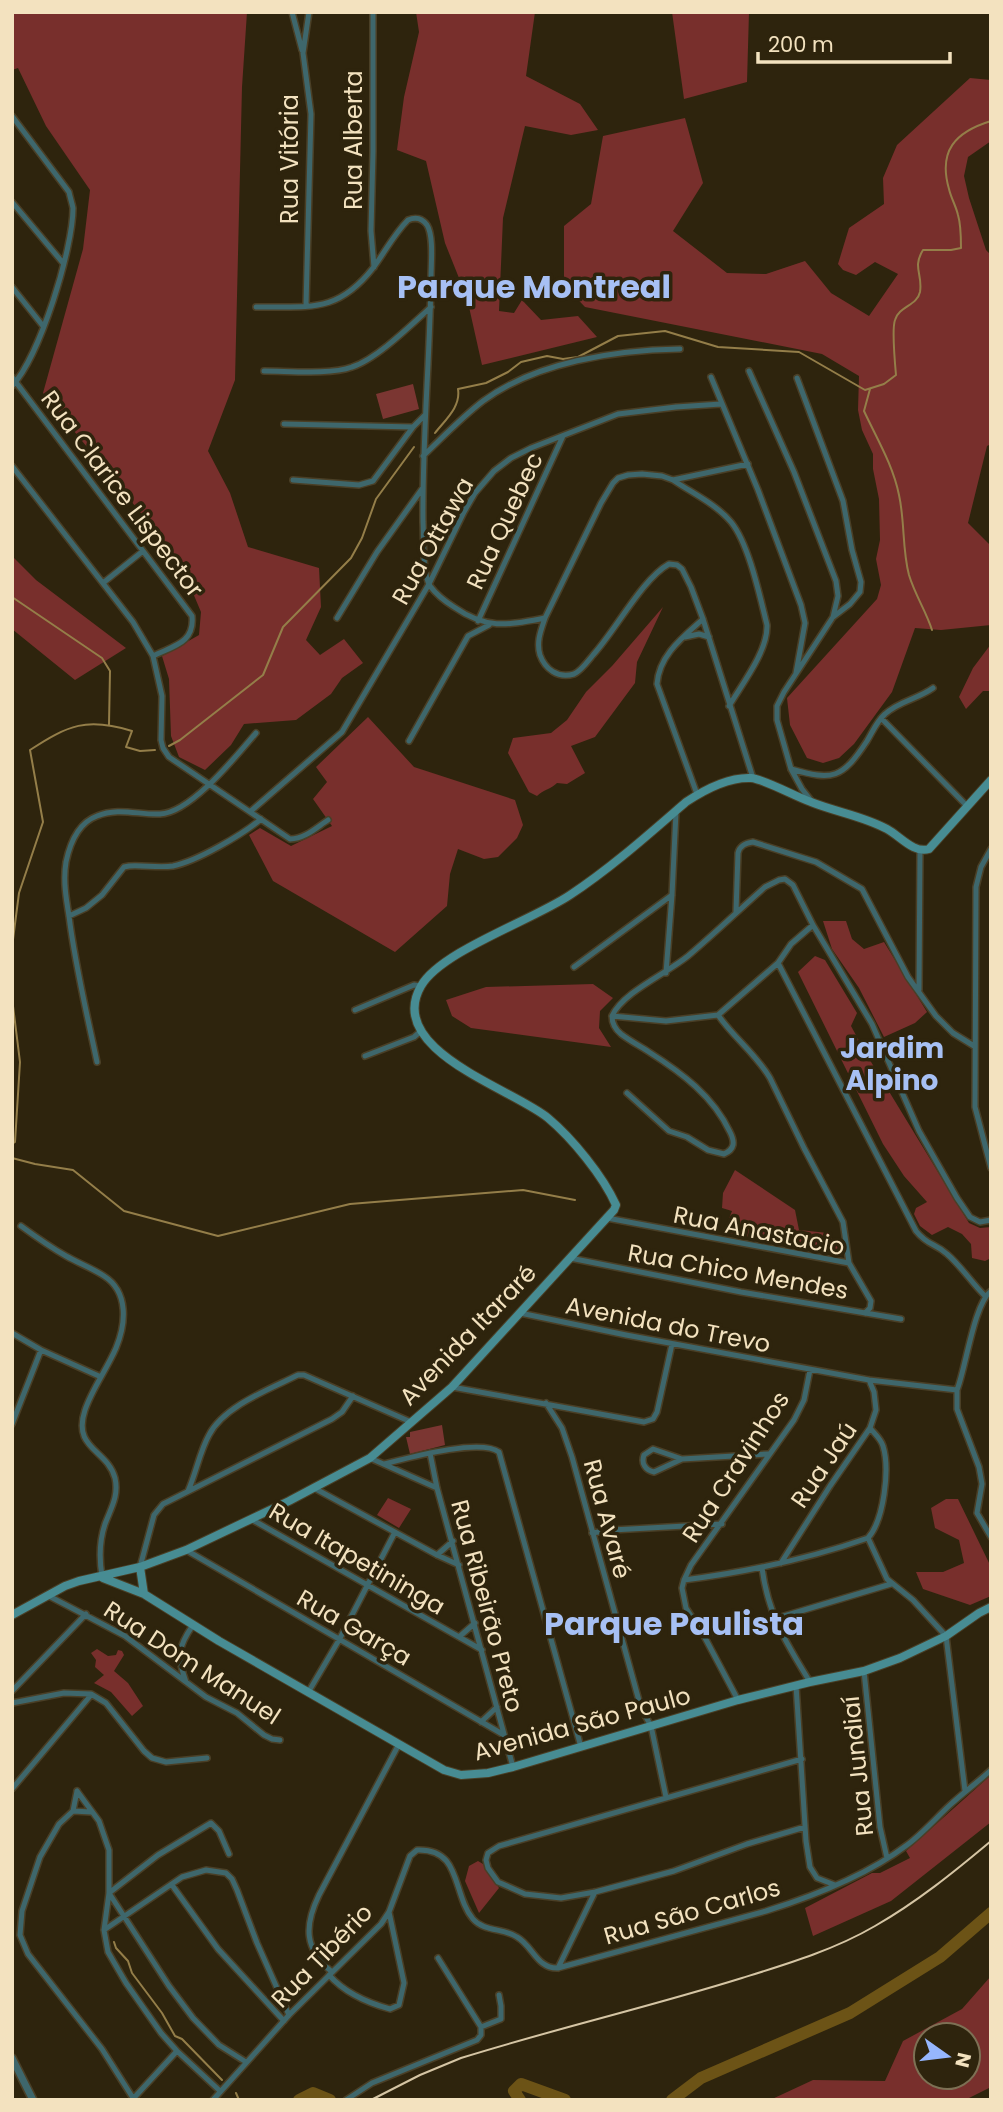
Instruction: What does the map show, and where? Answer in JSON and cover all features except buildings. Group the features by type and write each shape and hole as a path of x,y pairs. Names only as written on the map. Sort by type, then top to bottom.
{"main road":[{"path":"421,1031 415,1012 416,999 421,986 432,972 452,958 568,897 697,794 720,784 753,778 815,804 869,820 920,850 929,849 991,780"},
{"name":"Avenida Itararé","path":"101,1577 140,1567 186,1550 370,1458 452,1387 614,1210 616,1205 598,1176 553,1122 446,1056 421,1031"},
{"path":"140,1567 144,1594"},
{"path":"12,1615 79,1581 101,1577"},
{"name":"Avenida São Paulo","path":"101,1577 144,1594 425,1760 461,1775 488,1773 513,1767 738,1700 864,1671 900,1658 946,1636 991,1607"}],"street":[{"path":"292,12 303,53"},
{"name":"Rua Vitória","path":"306,306 312,114 303,53 309,12"},
{"name":"Rua Alberta","path":"373,12 371,231 374,267"},
{"path":"12,116 69,192 73,206 52,305 31,356 14,382"},
{"path":"12,202 63,263"},
{"path":"256,306 306,306 334,302 360,284 408,220 421,219 427,225 431,248 431,307 422,489 429,584 444,600 475,620 489,625 545,618"},
{"path":"12,288 43,326"},
{"path":"264,371 335,371 352,367 385,346 431,307"},
{"path":"423,456 483,402 528,377 599,356 636,350 680,349"},
{"path":"749,371 794,472 836,581 838,596 833,617"},
{"path":"711,377 748,464 801,605 805,623 795,676"},
{"path":"797,378 843,501 861,582 860,592 833,617 780,699 776,712 791,769 802,789 815,804"},
{"name":"Rua Clarice Lispector","path":"14,382 192,616 191,634 180,643 153,656"},
{"name":"Rua Ottawa","path":"251,811 342,732 429,584 475,493 494,471 531,448 599,420 636,411 721,404"},
{"path":"293,480 359,485 373,481 413,426 425,415"},
{"path":"284,424 413,426"},
{"name":"Rua Quebec","path":"409,741 468,636 563,436"},
{"path":"673,480 748,464"},
{"path":"12,466 134,622 153,656 162,696 163,748 177,763 283,835 296,839 328,820"},
{"path":"729,706 768,634 753,575 737,532 724,515 673,480 663,476 628,475 613,483 601,503 545,618 539,637 541,657 552,672 563,675 574,673 583,667 654,574 669,564 677,565 686,575 703,619 729,706 753,778"},
{"path":"337,618 377,552 422,489"},
{"path":"103,583 143,551"},
{"path":"697,794 657,684 663,661 681,639 703,619"},
{"name":"Rua Quebec","path":"468,636 489,625"},
{"path":"681,639 699,634 709,637"},
{"path":"791,769 820,777 838,774 853,759 880,718 896,704 925,694 933,688"},
{"path":"880,718 967,806"},
{"path":"97,1062 72,944 65,890 66,864 76,832 86,821 98,815 114,812 166,814 190,801 256,733"},
{"path":"666,973 673,895 676,811"},
{"path":"69,916 95,902 124,867 172,866 183,863 234,838 261,819"},
{"path":"736,912 738,853 745,843 753,842 816,862 862,889 908,976 944,1025 974,1046"},
{"path":"991,849 981,867 976,887 974,1046 975,1107 991,1168"},
{"path":"919,990 920,850"},
{"path":"627,1093 669,1131 687,1137 716,1153 724,1154 732,1149 734,1141 728,1128 708,1098 668,1064 621,1034 614,1027 612,1016 622,1000 666,973 765,887 785,880 796,890 813,925 872,1024 919,1131 964,1211 980,1222 991,1220"},
{"path":"574,967 673,895"},
{"path":"612,1016 666,1021 718,1015 778,963 791,944 813,925"},
{"path":"778,963 916,1231 926,1243 944,1250 957,1262 973,1285 985,1296"},
{"path":"355,1010 414,985 421,986"},
{"path":"718,1015 730,1032 764,1067 770,1078 843,1222 849,1263"},
{"path":"365,1056 414,1037 421,1031"},
{"path":"985,1146 991,1141"},
{"name":"Rua Anastacio","path":"607,1217 849,1263 871,1301 870,1308 864,1313"},
{"path":"21,1226 53,1248 106,1277 121,1296 125,1320 117,1346 85,1410 81,1430 87,1445 111,1466 115,1480 114,1506 104,1526 100,1545 101,1577"},
{"name":"Rua Chico Mendes","path":"569,1258 741,1292 901,1319"},
{"path":"991,1291 985,1296 957,1390 957,1409 979,1467 982,1484 977,1513 991,1537"},
{"name":"Avenida do Trevo","path":"520,1312 810,1370 957,1390"},
{"path":"12,1333 41,1350 102,1377"},
{"path":"452,1387 638,1421 653,1419 673,1344"},
{"path":"12,1424 41,1350"},
{"name":"Rua Cravinhos","path":"684,1580 691,1565 800,1409 810,1370"},
{"path":"188,1491 209,1435 222,1418 256,1396 298,1375 304,1375 411,1422"},
{"name":"Rua Jaú","path":"780,1563 870,1428 876,1410 869,1380"},
{"path":"140,1567 154,1515 163,1504 332,1419 342,1412 353,1396"},
{"name":"Rua Avaré","path":"546,1404 565,1434 641,1708 651,1726 667,1797"},
{"path":"738,1700 686,1608 682,1595 684,1580 762,1568 868,1538 879,1514 886,1472 884,1448 870,1428"},
{"path":"384,1464 430,1453 481,1446 499,1451 580,1747"},
{"path":"682,1459 653,1449 644,1455 643,1462 646,1469 653,1472 682,1459 768,1454"},
{"name":"Rua Ribeirão Preto","path":"430,1453 437,1488 513,1767"},
{"path":"370,1458 437,1488"},
{"path":"314,1488 459,1565"},
{"name":"Rua Itapetininga","path":"251,1519 482,1650"},
{"path":"592,1533 722,1524"},
{"path":"309,1691 368,1587 395,1532"},
{"path":"868,1538 883,1573 891,1584 912,1600 946,1636 965,1791"},
{"path":"437,1555 453,1541"},
{"name":"Rua Garça","path":"186,1550 504,1735"},
{"path":"762,1568 774,1619 810,1682"},
{"path":"703,1634 774,1619 891,1584"},
{"name":"Rua Dom Manuel","path":"47,1595 125,1636 206,1697 237,1713 264,1735 280,1740"},
{"path":"12,1691 86,1614"},
{"path":"459,1637 475,1623"},
{"path":"186,1682 179,1663 179,1652 193,1625"},
{"name":"Rua Jundiaí","path":"864,1671 880,1827 887,1858"},
{"path":"796,1685 808,1856 813,1874 822,1881 835,1885"},
{"path":"12,1703 64,1693 91,1694 106,1703 152,1758 166,1762 207,1758"},
{"path":"12,1789 91,1694"},
{"path":"481,1722 497,1707"},
{"path":"389,1912 404,1983 399,2005 390,2009 344,1988 318,1960 312,1949 309,1929 310,1915 319,1895 399,1744"},
{"path":"802,1759 499,1846 488,1853 486,1864 498,1882 525,1894 561,1898 674,1871 805,1827"},
{"name":"Rua São Carlos","path":"558,1968 766,1911 869,1870 906,1846 991,1770"},
{"path":"177,2051 132,2099 102,2049 28,1954 20,1936 22,1911 40,1857 59,1824 73,1811 77,1791 99,1822 109,1850 109,1893 104,1930 108,1952 161,2033 220,2091"},
{"path":"73,1811 91,1812"},
{"path":"109,1893 158,1855 211,1823 219,1831 229,1854"},
{"name":"Rua Tibério","path":"213,2100 289,2015 376,1930 389,1912 410,1856 417,1850 432,1851 445,1859 474,1921 484,1927 515,1935 530,1947 543,1965 558,1968"},
{"path":"104,1930 182,1877 206,1870 226,1873 232,1879 289,2015"},
{"path":"172,1885 218,1949 284,2021"},
{"path":"558,1968 595,1892"},
{"path":"109,1893 179,2001 204,2032 246,2062"},
{"path":"134,1933 133,1918 137,1908"},
{"path":"347,2099 372,2083 477,2040 481,2035 481,2027 438,1958"},
{"path":"481,2027 501,2019 499,1995"},
{"path":"12,2058 33,2100"}],"shaded area":[{"path":"12,12 247,12 242,87 235,380 208,451 230,493 248,547 319,568 321,607 306,640 320,655 344,639 363,663 342,678 331,694 296,720 244,724 231,745 205,770 179,757 171,736 169,679 162,656 199,635 201,612 179,560 43,393 83,249 90,190 46,126 18,68 12,70"},
{"path":"416,12 535,12 526,76 580,104 598,130 571,135 525,126 503,218 499,311 514,313 522,300 541,320 578,316 597,337 482,365 467,298 445,243 426,161 397,150 404,97 419,32"},
{"path":"672,12 749,12 747,82 684,99"},
{"path":"970,78 991,80 991,141 968,157 964,176 986,250 991,255 991,444 987,446 968,523 991,546 991,625 941,630 915,628 892,692 854,744 839,758 823,763 807,758 790,725 787,698 877,599 881,585 876,559 880,540 879,499 873,454 862,430 858,410 859,376 822,354 585,307 564,285 564,226 591,204 603,136 685,118 703,183 673,231 727,273 766,274 805,261 831,293 869,316 898,274 875,262 856,275 843,270 838,264 849,228 884,204 883,178 897,145"},
{"path":"413,384 419,409 383,419 376,394"},
{"path":"12,556 36,580 126,648 75,680 12,629"},
{"path":"663,607 637,662 635,683 595,737 571,746 585,773 567,784 557,783 537,796 529,792 508,753 513,738 551,733 567,720 586,692"},
{"path":"991,644 991,689 983,691 966,709 959,697 973,668"},
{"path":"368,717 414,767 515,800 523,825 517,838 498,857 484,859 458,849 450,874 447,906 395,952 273,881 249,835 260,828 291,846 332,826 313,799 327,782 316,767"},
{"path":"823,921 846,921 852,939 864,949 884,942 927,1012 915,1023 884,1037 859,988 832,949"},
{"path":"815,956 825,960 857,1013 851,1026 969,1223 980,1228 991,1227 991,1258 985,1261 972,1258 971,1244 962,1234 948,1227 932,1235 920,1226 914,1214 916,1208 927,1202 904,1176 883,1144 798,972"},
{"path":"593,984 613,998 600,1011 599,1028 611,1047 471,1028 452,1016 446,1000 486,987"},
{"path":"735,1170 795,1210 799,1230 828,1233 842,1254 724,1232 732,1211 722,1208 723,1193"},
{"path":"442,1425 445,1445 410,1454 406,1437 410,1437 410,1432"},
{"path":"388,1498 411,1509 399,1528 377,1515"},
{"path":"946,1499 958,1499 991,1567 991,1596 970,1605 923,1589 916,1572 943,1572 964,1563 959,1540 935,1528 931,1508"},
{"path":"97,1649 108,1656 116,1655 118,1650 122,1651 124,1655 114,1671 128,1683 143,1706 132,1716 111,1692 94,1683 104,1675 95,1667 96,1660 91,1653"},
{"path":"991,1775 991,1822 891,1901 813,1936 805,1908 872,1873 880,1873 910,1858 906,1851"},
{"path":"478,1861 483,1864 499,1888 479,1913 465,1881 469,1866"},
{"path":"991,1976 991,2087 965,2100 770,2100 813,2080 885,2081 903,2041 912,2036 912,2091 982,2091 982,2021 940,2021 962,2009"}],"waterway":[{"path":"435,433 455,407 458,389 486,383 521,362 547,356 563,359 578,357 618,336 665,331 718,347 799,352 865,390 884,384 896,375 894,324 897,315 912,303 920,292 918,262 923,250 961,248 959,219 946,176 948,154 959,137 991,121"},
{"path":"870,389 864,411 893,473 901,505 909,575 932,630"},
{"path":"169,746 263,675 283,627 351,558 362,538 376,499 414,447"},
{"path":"12,597 102,658 110,671 109,724"},
{"path":"12,947 19,893 43,822 30,750 67,729 90,724 132,731 126,747 140,751 155,750"},
{"path":"12,998 20,1062 15,1142 12,1144"},
{"path":"12,1158 73,1170 124,1211 218,1236 350,1204 523,1190 575,1200"},
{"path":"672,2100 701,2078 850,2013 940,1957 991,1913"},
{"path":"114,1942 175,2036 182,2039 222,2080"},
{"path":"520,2100 514,2091 521,2084 565,2100"},
{"path":"236,2093 239,2100"},
{"path":"299,2100 313,2093 330,2100"}],"railway":[{"path":"371,2100 461,2058 707,1989 827,1949 859,1935 906,1907 991,1841"}],"district":[{"name":"Parque Montreal","path":"534,287"},
{"name":"Jardim Alpino","path":"892,1064"},
{"name":"Parque Paulista","path":"674,1624"}]}
